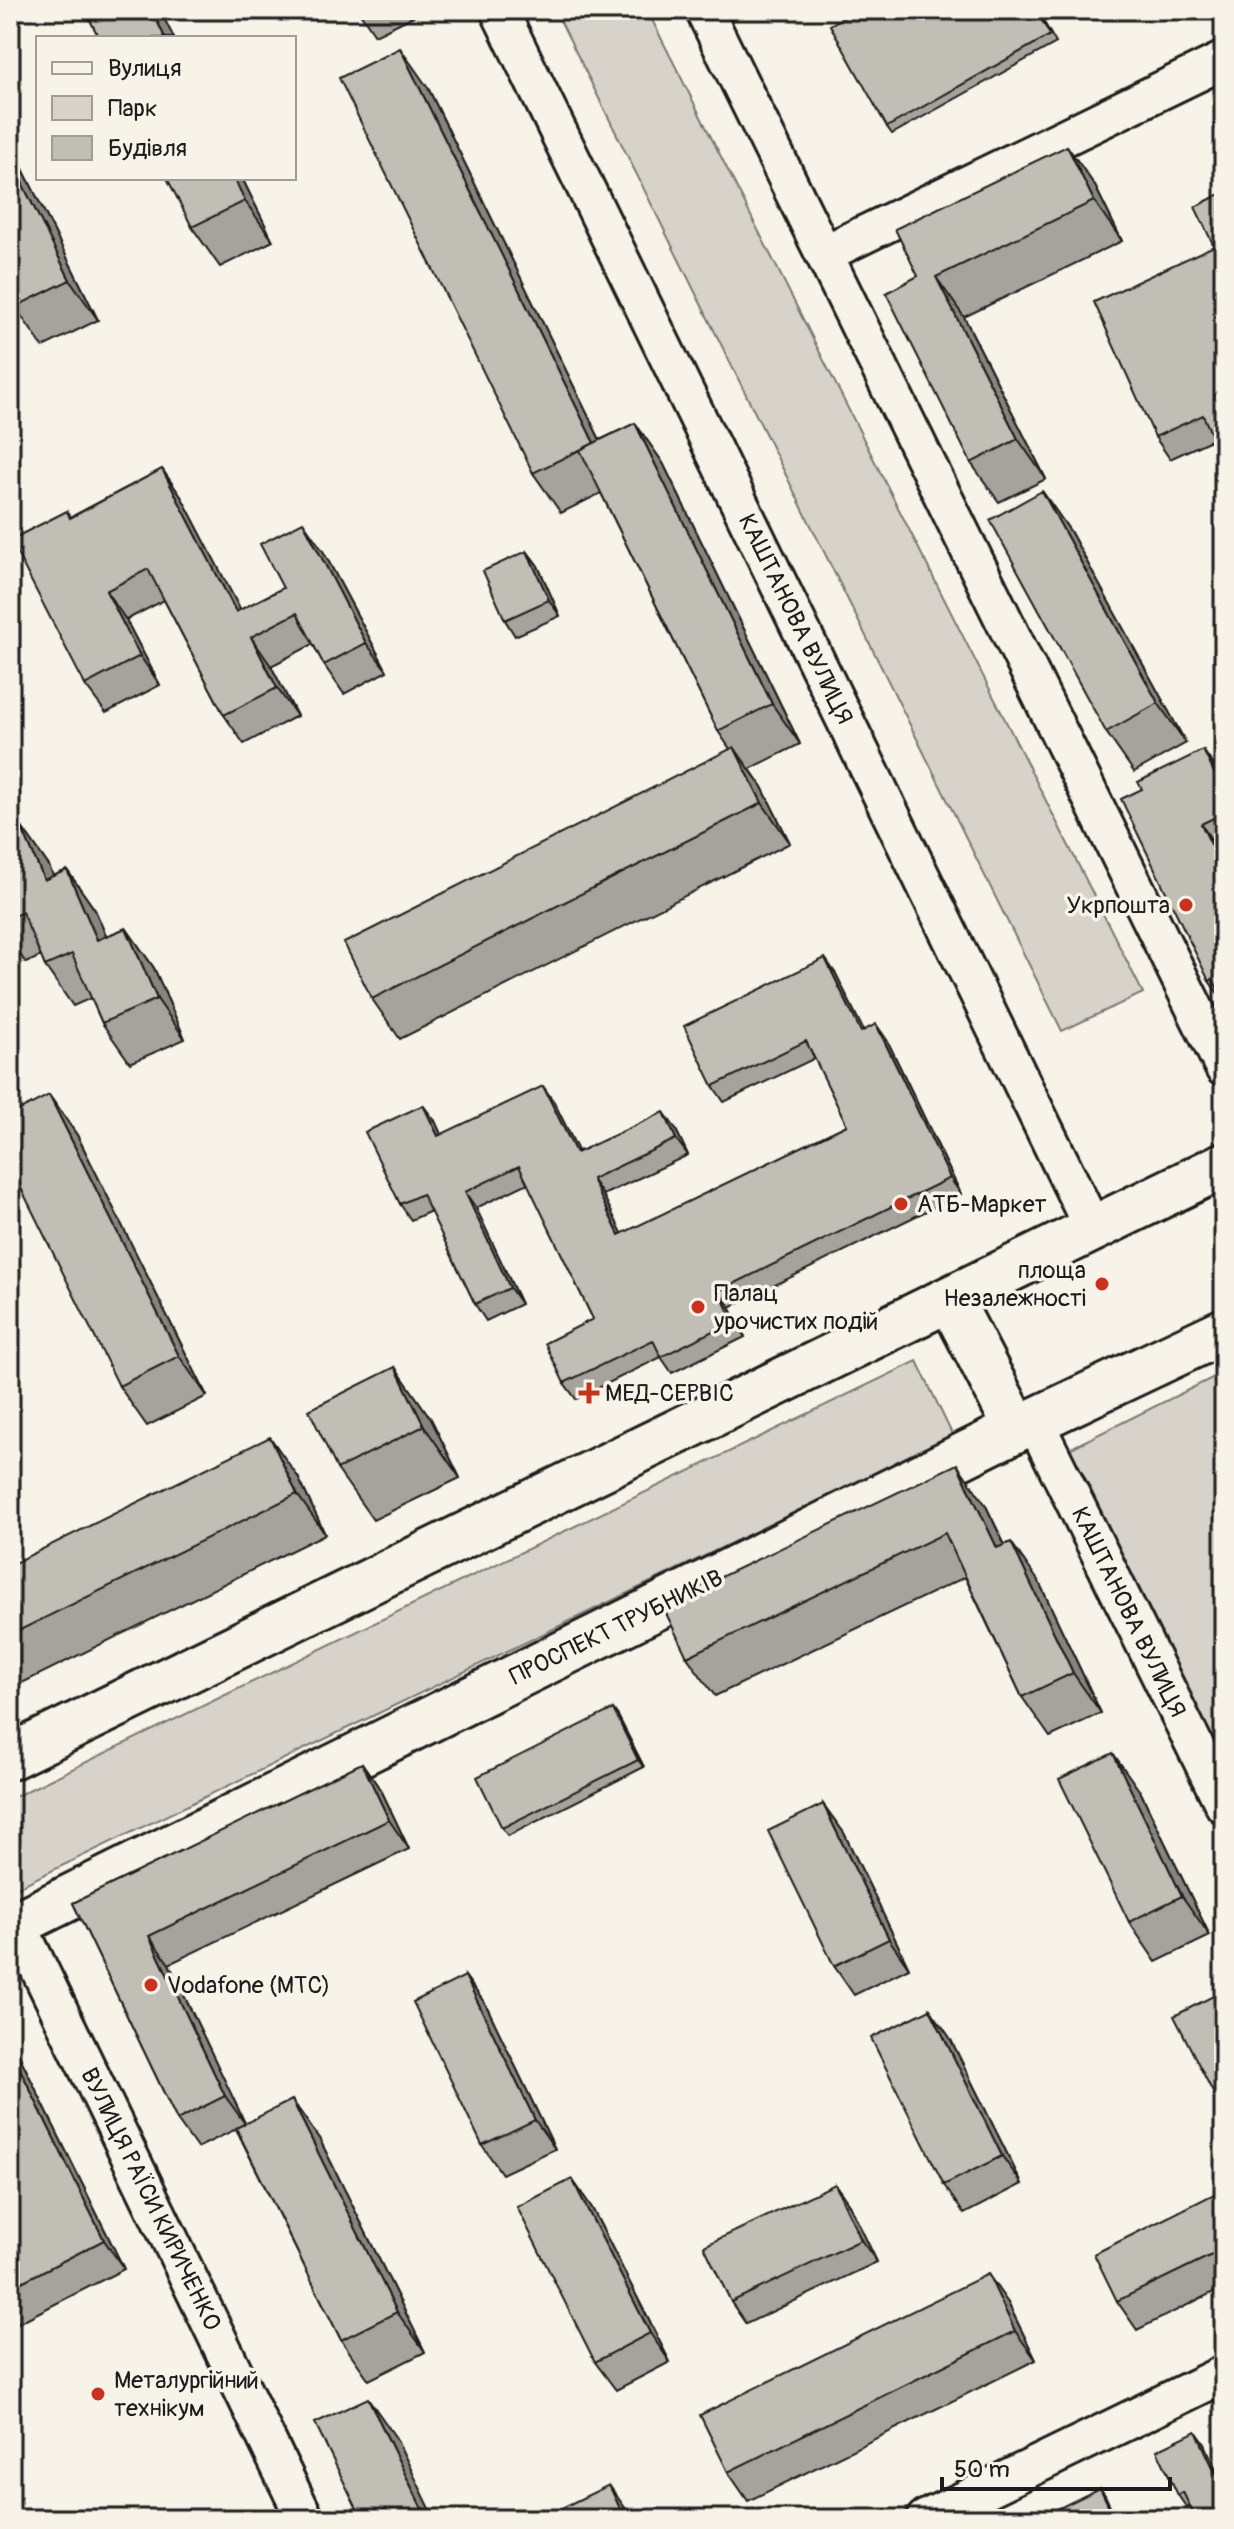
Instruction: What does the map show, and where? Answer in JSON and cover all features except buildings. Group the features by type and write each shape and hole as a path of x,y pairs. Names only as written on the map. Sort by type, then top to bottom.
{"main road":[{"path":"10,1757 1224,1165"},
{"path":"950,1299 1026,1424"},
{"name":"ПРОСПЕКТ ТРУБНИКІВ","path":"14,1925 1026,1424 1224,1331"}],"street":[{"name":"КАШТАНОВА ВУЛИЦЯ","path":"499,10 1093,1229"},
{"path":"704,10 1224,1068"},
{"path":"824,254 1224,60"},
{"name":"КАШТАНОВА ВУЛИЦЯ","path":"1026,1424 1224,1805"},
{"name":"ВУЛИЦЯ РАЇСИ КИРИЧЕНКО","path":"14,1925 305,2519"},
{"path":"925,2519 1224,2374"}],"green space":[{"path":"555,10 647,10 1143,993 1062,1031"},
{"path":"917,1361 953,1436 10,1891 10,1799"},
{"path":"1224,1372 1224,1772 1065,1451"}],"place":[{"name":"Укрпошта","path":"1186,905"},
{"name":"АТБ-Маркет","path":"901,1204"},
{"name":"площа Незалежності","path":"1102,1284"},
{"name":"Палац урочистих подій","path":"698,1307"},
{"name":"МЕД-СЕРВІС","path":"589,1393"},
{"name":"Vodafone (МТС)","path":"151,1985"},
{"name":"Металургійний технікум","path":"98,2394"}]}
